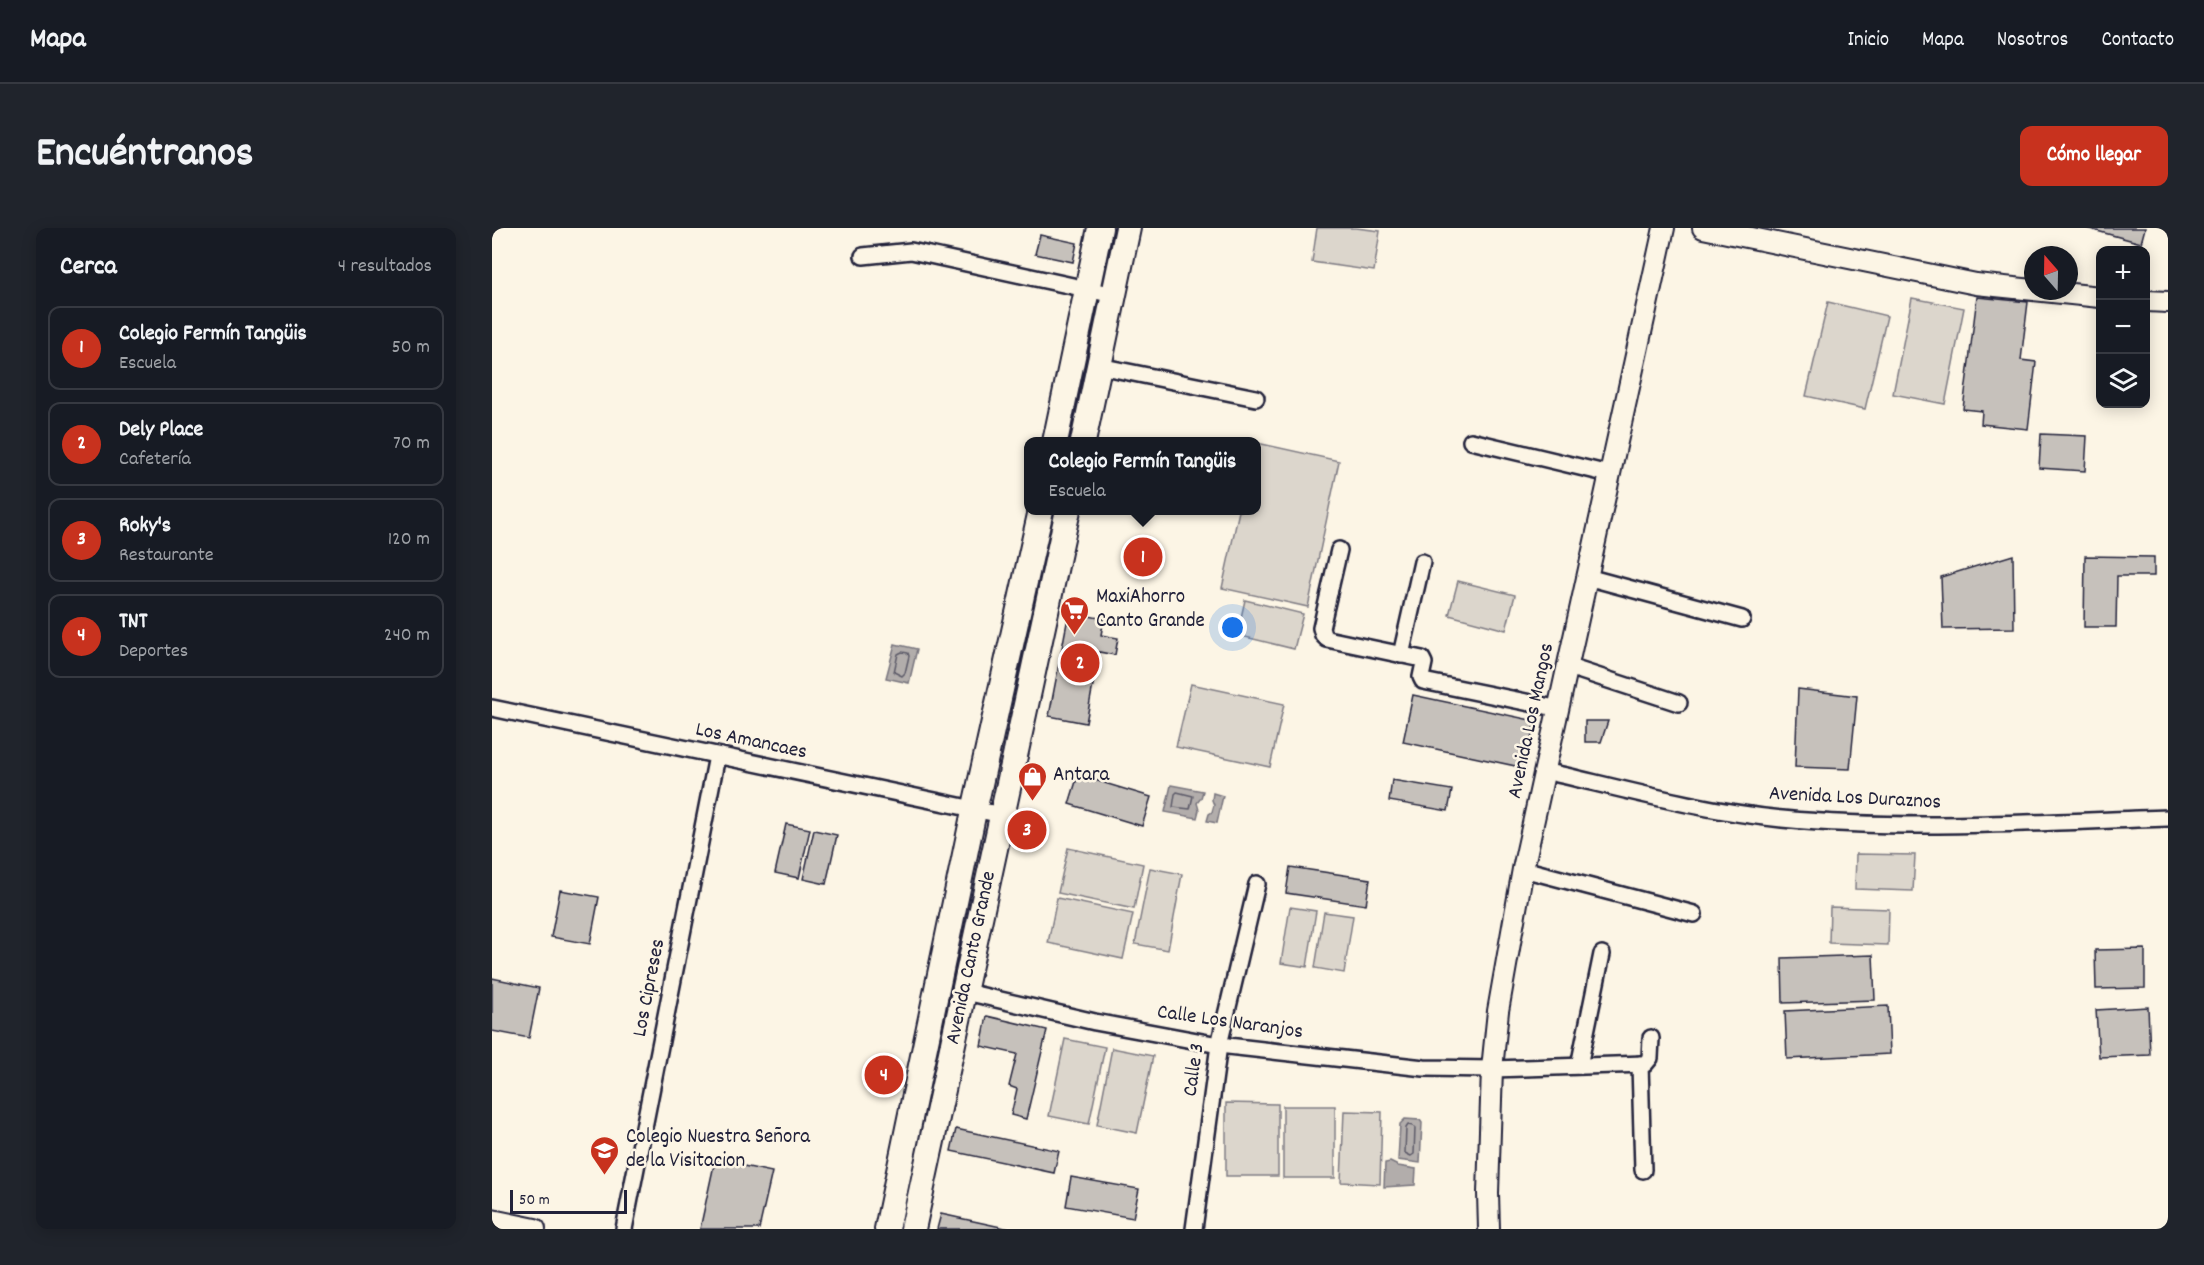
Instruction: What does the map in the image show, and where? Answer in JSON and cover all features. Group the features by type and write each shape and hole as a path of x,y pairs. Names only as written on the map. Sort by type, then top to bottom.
{"main road":[{"path":"1056,437 1100,228"},
{"path":"1084,437 1128,228"},
{"name":"Avenida Canto Grande","path":"887,1229 974,811 1040,515"},
{"name":"Avenida Canto Grande","path":"913,1229 966,992 1067,515"}],"street":[{"name":"Avenida Los Mangos","path":"1489,1229 1492,1069 1498,1011 1523,869 1664,228"},
{"path":"1703,228 1976,284 2096,297"},
{"path":"863,256 911,251 1114,295"},
{"path":"2150,301 2168,302"},
{"path":"1099,366 1256,398"},
{"path":"1471,441 1609,474"},
{"path":"1339,550 1321,628 1327,639 1422,659 1424,663 1421,677 1423,681 1560,709"},
{"path":"1401,655 1422,562"},
{"path":"1587,577 1742,619"},
{"path":"1569,667 1679,703"},
{"name":"Los Amancaes","path":"492,708 974,811 1002,815"},
{"name":"Los Cipreses","path":"624,1229 717,756"},
{"name":"Avenida Los Duraznos","path":"1545,771 1704,806 1780,819 1835,823 1934,825 2168,818"},
{"path":"1523,869 1694,914"},
{"name":"Calle 3","path":"1194,1229 1219,1046 1257,884"},
{"path":"1579,1066 1602,954"},
{"name":"Calle Los Naranjos","path":"966,992 1095,1022 1219,1046 1424,1068 1492,1069 1640,1065"},
{"path":"1643,1170 1640,1065 1645,1064 1650,1058 1651,1038"},
{"path":"492,1220 535,1229"}],"green space":[{"path":"1317,228 1356,228 1380,231 1374,271 1312,262"},
{"path":"1912,298 1964,308 1945,404 1893,394"},
{"path":"1828,302 1887,316 1865,409 1806,396"},
{"path":"1091,306 1100,307 1076,437 1062,437"},
{"path":"1261,444 1339,461 1308,607 1222,588 1238,515 1261,515"},
{"path":"1045,515 1059,515 998,787 990,786"},
{"path":"1458,581 1515,595 1506,630 1449,615"},
{"path":"1245,600 1303,614 1294,649 1237,635"},
{"path":"1191,684 1284,704 1270,767 1176,747"},
{"path":"984,830 989,833 907,1229 892,1229 977,832"},
{"path":"1068,848 1143,864 1134,909 1058,893"},
{"path":"1856,854 1915,855 1913,891 1855,889"},
{"path":"1150,868 1182,874 1168,950 1135,944"},
{"path":"1057,898 1133,914 1123,959 1048,943"},
{"path":"1290,907 1316,911 1307,967 1281,963"},
{"path":"1830,907 1889,909 1888,945 1829,943"},
{"path":"1324,912 1353,916 1344,973 1315,968"},
{"path":"1065,1039 1105,1047 1089,1124 1049,1116"},
{"path":"1112,1048 1153,1056 1137,1133 1097,1125"},
{"path":"1226,1103 1278,1104 1278,1176 1226,1176"},
{"path":"1283,1106 1335,1106 1335,1178 1283,1178"},
{"path":"1344,1111 1382,1112 1380,1184 1341,1182"}],"water":[{"path":"895,644 917,649 909,683 886,678"},
{"path":"1171,785 1203,791 1197,803 1199,810 1197,818 1165,812"},
{"path":"1213,793 1223,796 1217,823 1207,821 1214,805"},
{"path":"1405,1119 1420,1120 1422,1123 1420,1163 1398,1160 1400,1124"},
{"path":"1390,1162 1416,1169 1415,1185 1384,1187 1385,1163"}],"building":[{"path":"2086,228 2145,228 2141,243"},
{"path":"1040,235 1077,243 1073,262 1035,254"},
{"path":"1977,297 2028,302 2021,360 2036,362 2028,429 1981,424 1982,411 1963,409"},
{"path":"2041,434 2087,436 2085,471 2039,468"},
{"path":"2013,555 2014,628 1943,629 1941,577"},
{"path":"2085,556 2154,557 2154,576 2117,576 2116,627 2084,627"},
{"path":"1069,612 1104,619 1101,635 1118,638 1115,655 1099,652 1086,723 1049,716"},
{"path":"1798,689 1857,696 1850,769 1795,767"},
{"path":"1413,695 1535,721 1525,768 1403,742"},
{"path":"1585,721 1608,721 1601,742 1585,742"},
{"path":"1078,775 1151,797 1142,826 1069,804"},
{"path":"1392,780 1452,790 1448,811 1389,801"},
{"path":"786,824 810,829 799,878 775,873"},
{"path":"814,830 837,835 826,884 803,879"},
{"path":"1290,867 1370,879 1366,905 1286,893"},
{"path":"560,890 599,897 590,944 551,937"},
{"path":"2145,949 2145,988 2096,989 2095,950"},
{"path":"1873,955 1875,1000 1783,1003 1782,958"},
{"path":"492,978 539,988 529,1038 492,1031"},
{"path":"1888,1006 1890,1054 1787,1059 1785,1011"},
{"path":"2148,1007 2150,1055 2099,1057 2096,1010"},
{"path":"987,1016 1047,1030 1026,1119 1011,1115 1017,1089 1009,1086 1017,1054 981,1046"},
{"path":"956,1129 1059,1151 1054,1173 951,1151"},
{"path":"715,1160 772,1172 759,1229 700,1229"},
{"path":"1071,1177 1139,1189 1133,1218 1066,1206"},
{"path":"941,1214 1010,1229 937,1229"}],"place":[{"name":"Colegio Fermín Tangüis","path":"1143,557"},
{"name":"MaxiAhorro Canto Grande","path":"1075,636"},
{"name":"Dely Place","path":"1080,663"},
{"name":"Antara","path":"1032,802"},
{"name":"Roky's","path":"1027,830"},
{"name":"TNT","path":"884,1075"},
{"name":"Colegio Nuestra Señora de la Visitacion","path":"605,1176"}]}
